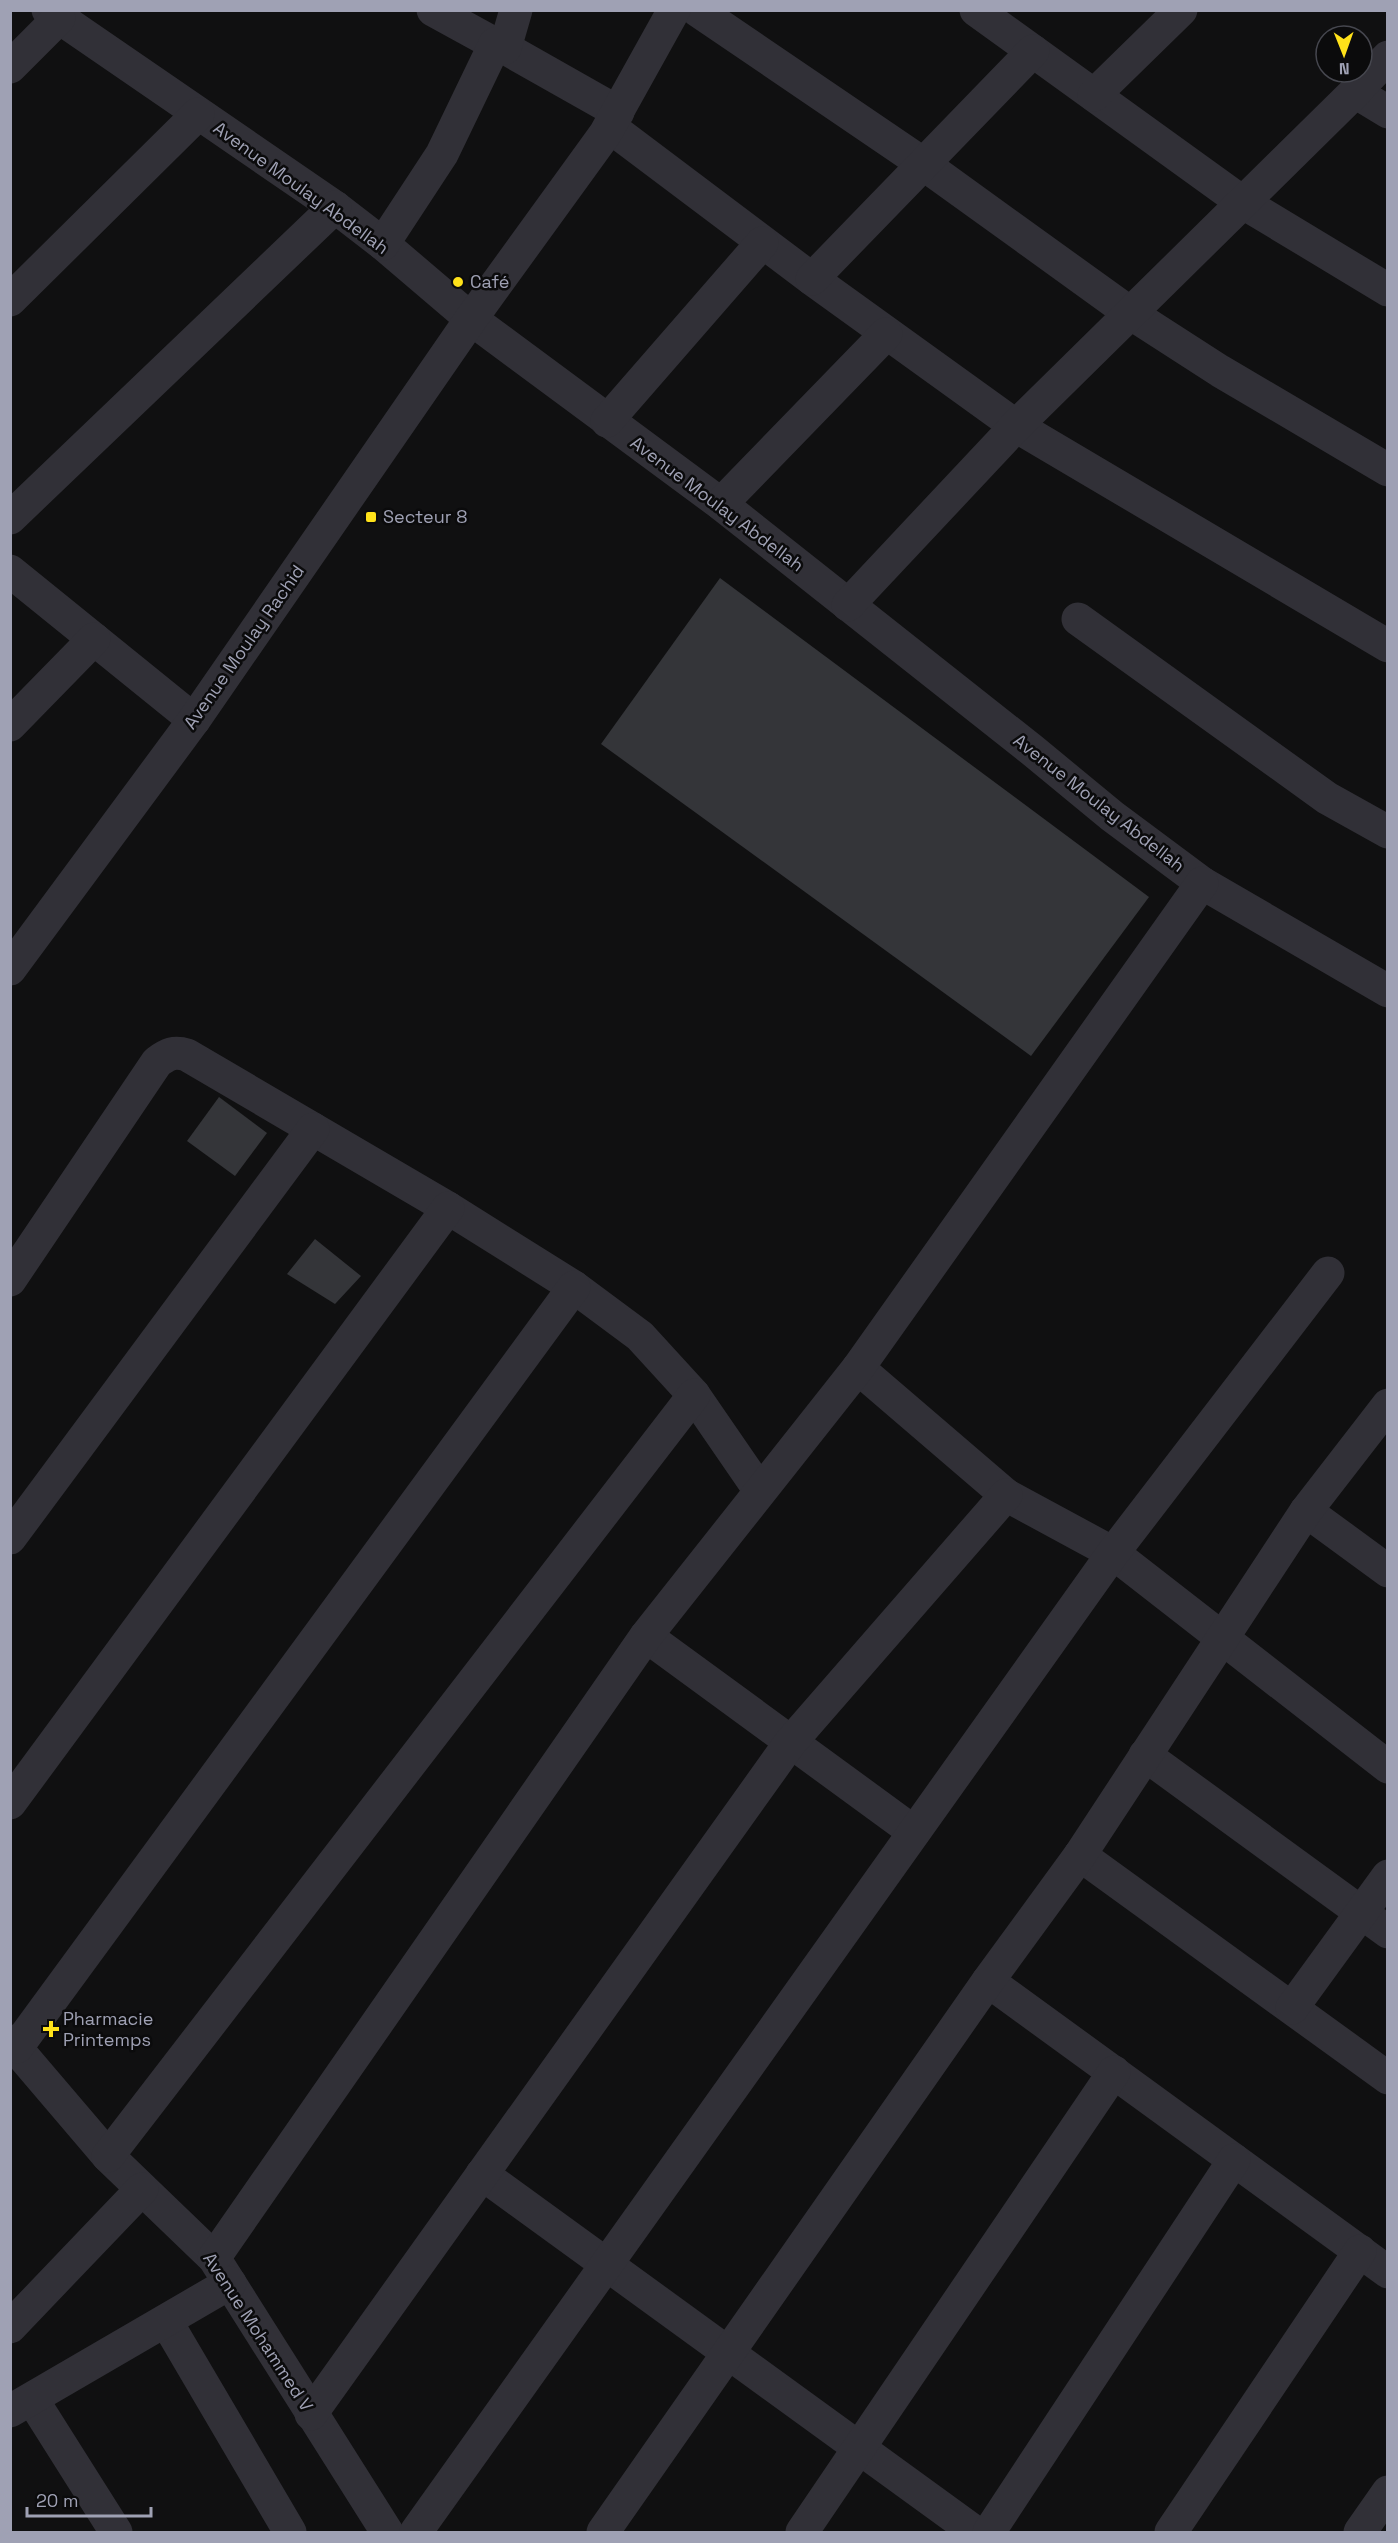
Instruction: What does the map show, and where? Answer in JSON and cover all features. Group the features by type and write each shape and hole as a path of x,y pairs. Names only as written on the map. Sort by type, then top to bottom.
{"street":[{"path":"433,10 500,46 614,120 762,243 1016,426 1388,646"},
{"path":"383,244 442,154 500,46 516,10"},
{"name":"Avenue Moulay Rachid","path":"10,969 194,720 471,320 614,120 674,10"},
{"path":"697,10 922,163 1130,313 1220,371 1388,470"},
{"path":"976,10 1242,202 1388,290"},
{"path":"1094,95 1181,10"},
{"path":"10,67 54,14"},
{"name":"Avenue Moulay Abdellah","path":"54,14 335,207 383,244 471,320 721,504 1112,816 1202,883 1388,991"},
{"path":"812,279 1033,51"},
{"path":"848,605 1016,426 1388,57"},
{"path":"1355,92 1388,112"},
{"path":"10,300 198,114"},
{"path":"10,518 335,207"},
{"path":"607,421 762,243"},
{"path":"721,504 886,334"},
{"path":"10,571 194,720"},
{"path":"1078,619 1328,798 1388,832"},
{"path":"10,725 94,639"},
{"path":"116,2532 21,2405 166,2321 222,2270 646,1636 858,1368 1202,883"},
{"path":"10,1280 157,1062 166,1055 178,1052 187,1055 448,1208 574,1287 640,1336 694,1395 760,1491"},
{"path":"10,1538 313,1129"},
{"path":"10,1803 448,1208"},
{"path":"416,2532 1113,1554 1328,1273"},
{"path":"14,2044 574,1287"},
{"path":"858,1368 1006,1495 1113,1554 1388,1767"},
{"path":"108,2156 694,1395"},
{"path":"603,2532 729,2355 988,1981 1080,1855 1306,1511 1385,1415"},
{"path":"311,2414 790,1743 1006,1495"},
{"path":"1306,1511 1388,1571"},
{"path":"646,1636 914,1832"},
{"path":"1145,1755 1388,1932"},
{"path":"1080,1855 1388,2078"},
{"path":"1292,2008 1388,1876"},
{"path":"988,1981 1388,2272"},
{"name":"Avenue Mohammed V","path":"14,2044 108,2156 222,2270 387,2532"},
{"path":"802,2532 1114,2072"},
{"path":"989,2532 1234,2160"},
{"path":"482,2174 975,2532"},
{"path":"11,2326 142,2189"},
{"path":"1171,2532 1360,2252"},
{"path":"166,2321 290,2532"},
{"path":"1360,2532 1388,2492"}],"building":[{"path":"720,578 1149,897 1031,1056 601,744"},
{"path":"219,1097 267,1133 235,1176 187,1141"},
{"path":"315,1239 361,1276 335,1304 287,1274"}],"place":[{"name":"Café","path":"458,282"},
{"name":"Secteur 8","path":"371,517"},
{"name":"Pharmacie Printemps","path":"51,2029"}]}
